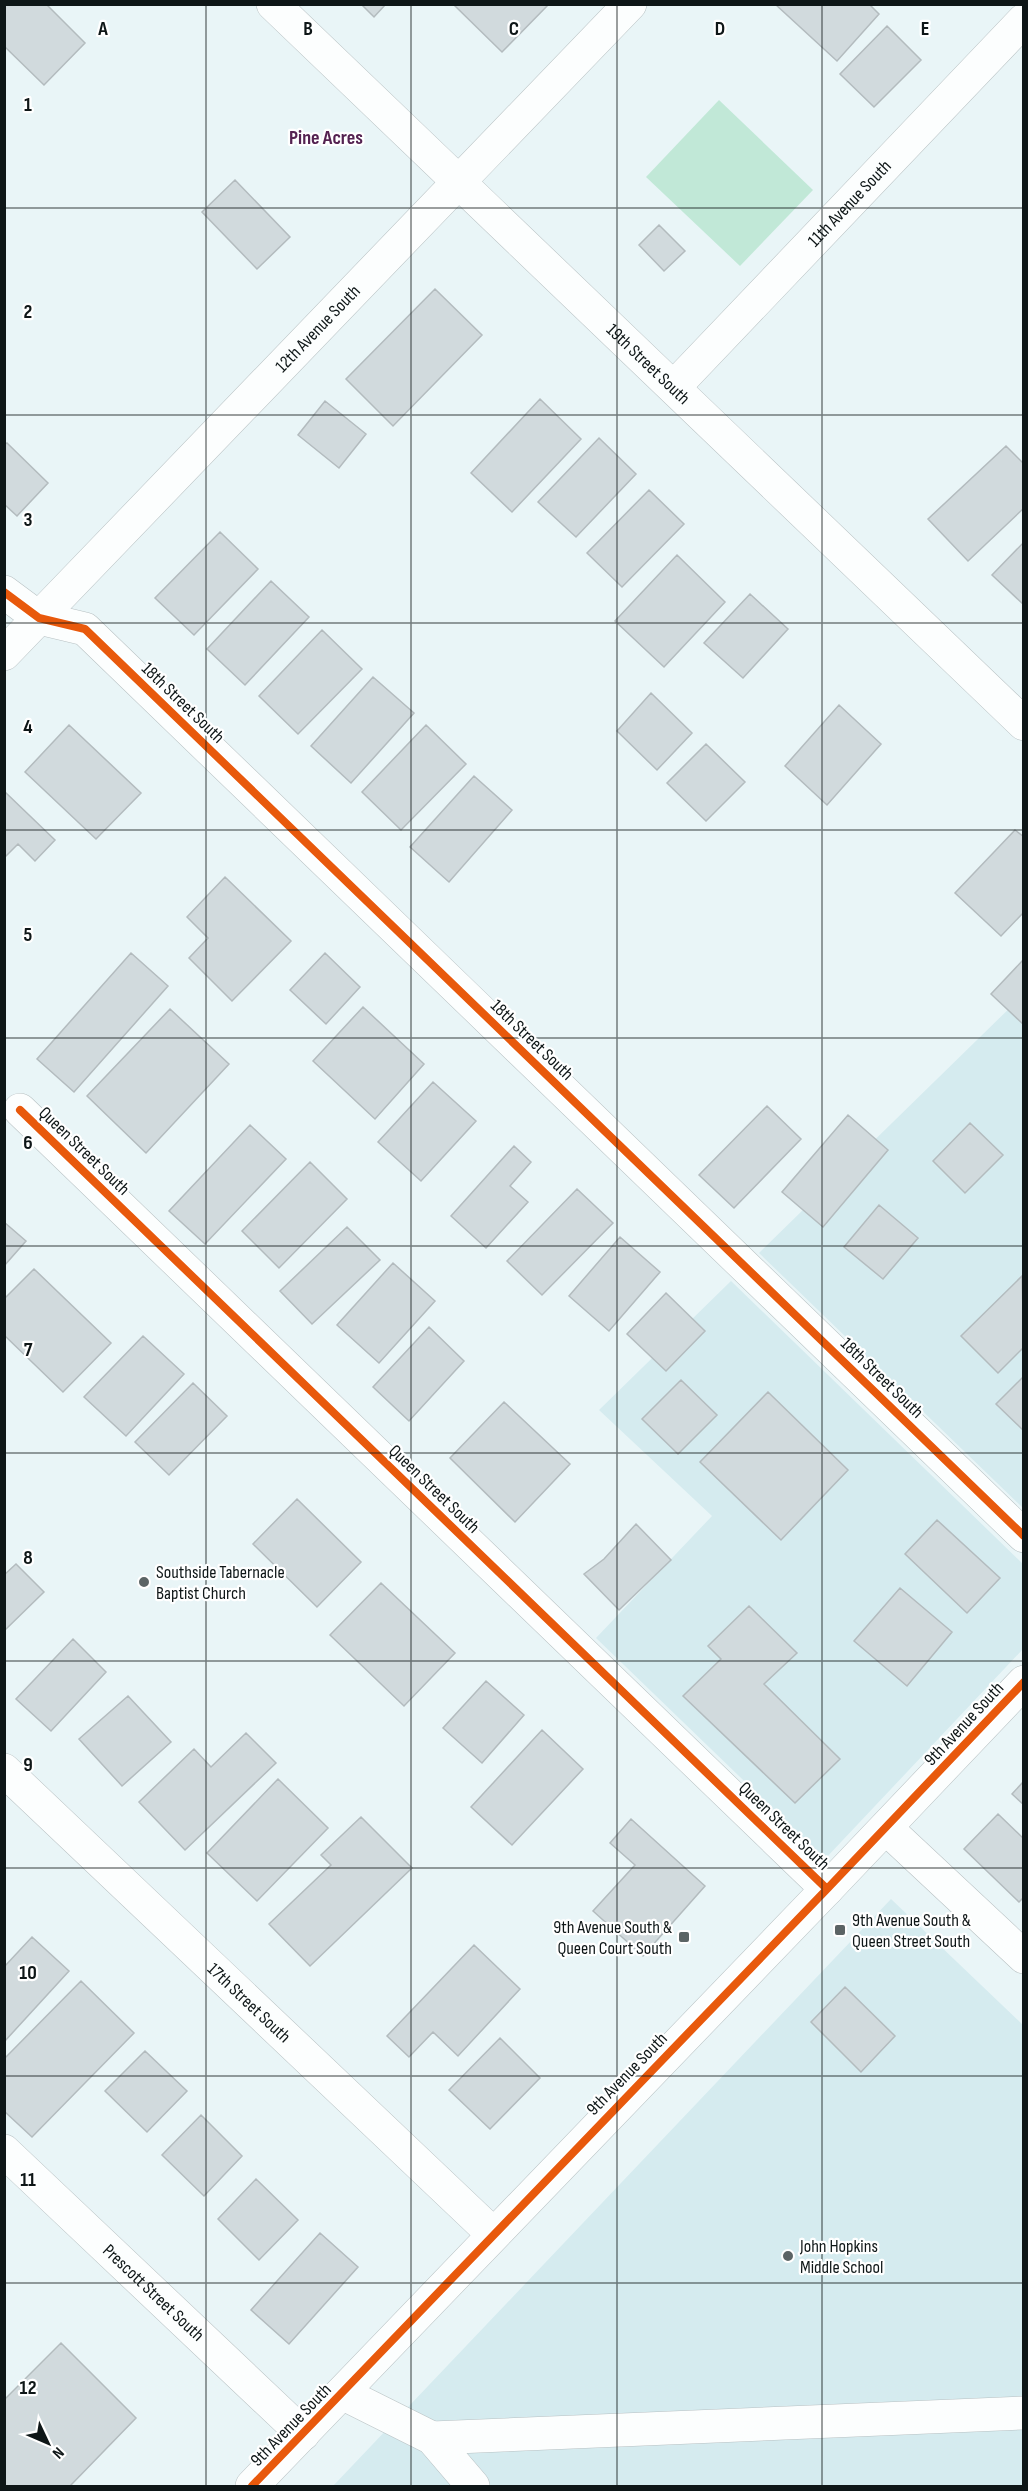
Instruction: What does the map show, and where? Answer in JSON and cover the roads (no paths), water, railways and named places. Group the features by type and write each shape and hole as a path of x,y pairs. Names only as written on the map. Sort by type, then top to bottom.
{"street":[{"name":"19th Street South","path":"273,4 1023,724"},
{"name":"12th Avenue South","path":"4,654 630,4"},
{"name":"11th Avenue South","path":"674,387 1023,20"},
{"name":"18th Street South","path":"4,592 39,618 85,629 1023,1536"},
{"name":"Queen Street South","path":"20,1110 827,1889"},
{"name":"9th Avenue South","path":"252,2487 886,1828 1023,1682"},
{"name":"17th Street South","path":"4,1770 493,2235"},
{"path":"886,1828 1023,1957"},
{"name":"Prescott Street South","path":"4,2151 303,2434"},
{"path":"342,2393 432,2438 474,2487"},
{"path":"432,2438 1023,2413"}],"place":[{"name":"Southside Tabernacle Baptist Church","path":"144,1582"},
{"name":"9th Avenue South & Queen Street South","path":"840,1930"},
{"name":"9th Avenue South & Queen Court South","path":"684,1937"},
{"name":"John Hopkins Middle School","path":"788,2256"}],"district":[{"name":"Pine Acres","path":"326,138"}]}
